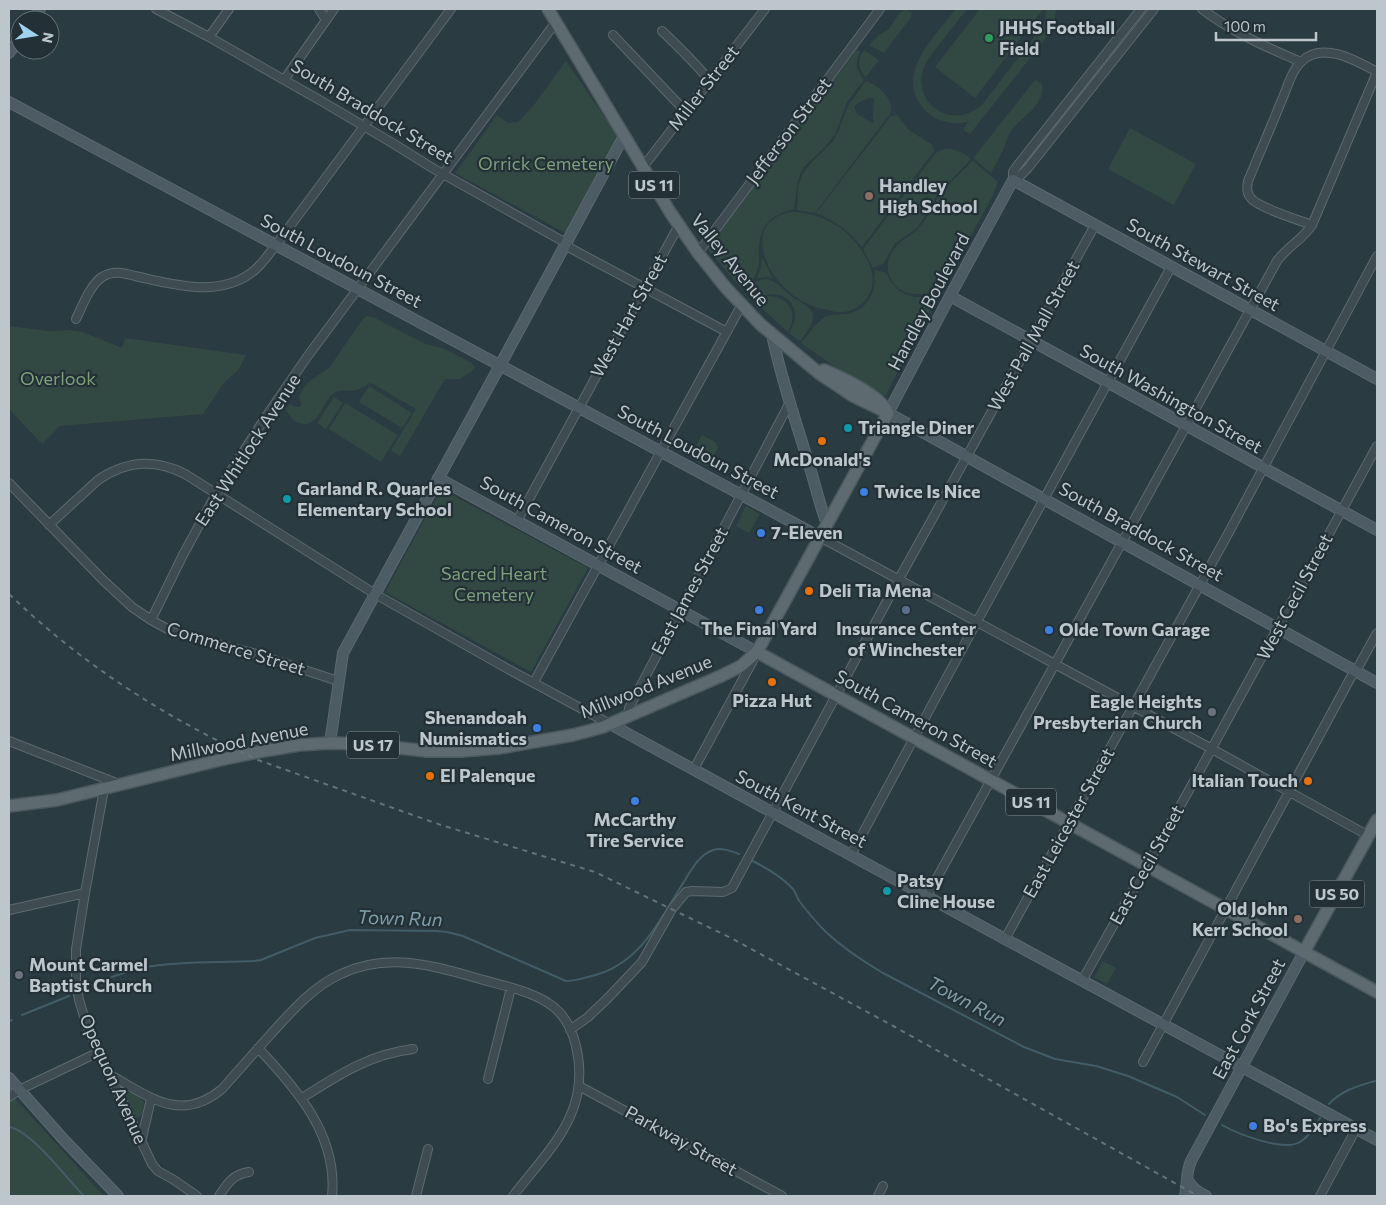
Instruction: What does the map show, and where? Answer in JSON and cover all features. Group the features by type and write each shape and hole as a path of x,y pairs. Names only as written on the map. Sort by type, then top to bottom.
{"main road":[{"name":"Valley Avenue","path":"548,9 643,167 698,253 741,306 772,334"},
{"name":"South Braddock Street","path":"772,334 831,382 888,413"},
{"path":"758,652 888,413"},
{"name":"South Cameron Street","path":"758,652 1377,992"},
{"name":"Millwood Avenue","path":"9,806 57,800 263,751 299,745 330,743 365,744 433,752 472,751 538,742 604,727 741,666 758,652"},
{"name":"US 50","path":"1369,836 1377,820"},
{"name":"East Cork Street","path":"1304,952 1369,836"}],"street":[{"name":"South Braddock Street","path":"156,9 210,37 444,175 566,243 570,248 727,332"},
{"path":"210,37 229,9"},
{"path":"319,9 326,20"},
{"path":"284,80 334,9"},
{"path":"76,319 92,288 97,281 108,274 120,272 190,287 206,287 233,282 251,273 276,245 450,9"},
{"name":"Miller Street","path":"643,167 765,9"},
{"name":"Jefferson Street","path":"698,253 880,9"},
{"name":"Handley Boulevard","path":"888,413 1013,180 1013,172 1140,9"},
{"name":"Handley Boulevard","path":"1013,180 1026,170 1154,9"},
{"path":"1202,9 1224,25 1246,37 1301,62"},
{"name":"East Whitlock Avenue","path":"151,620 216,494 276,403 313,350 556,22"},
{"path":"662,32 677,44 710,81"},
{"path":"613,34 686,112"},
{"path":"1106,51 1115,57"},
{"path":"927,896 1277,261 1312,226 1377,72 1349,58 1330,53 1309,56 1301,62 1294,72 1248,181 1247,192 1258,204 1312,226"},
{"name":"South Loudoun Street","path":"10,105 359,289 741,494 1369,836"},
{"path":"1060,110 1068,116"},
{"path":"330,743 343,653 624,136"},
{"name":"South Stewart Street","path":"1013,180 1377,379"},
{"name":"West Hart Street","path":"517,521 679,225"},
{"name":"West Pall Mall Street","path":"570,1030 607,999 642,962 672,909 686,892 692,890 723,892 732,888 899,579 1095,225"},
{"name":"East Leicester Street","path":"1006,940 1377,256"},
{"path":"851,855 1171,267"},
{"name":"South Washington Street","path":"950,296 1377,530"},
{"path":"534,682 741,306"},
{"path":"772,334 789,404 827,524"},
{"name":"East James Street","path":"628,715 628,708 789,404"},
{"name":"South Braddock Street","path":"888,413 1377,682"},
{"name":"West Cecil Street","path":"1212,749 1377,446"},
{"name":"South Kent Street","path":"49,525 98,480 117,469 128,465 150,464 167,466 185,474 375,594 772,813 1377,1140"},
{"name":"South Cameron Street","path":"438,478 758,652"},
{"name":"Commerce Street","path":"9,483 111,588 132,607 151,620 173,632 253,653 338,681"},
{"path":"1143,1062 1351,677 1377,634"},
{"path":"694,769 758,652"},
{"path":"9,741 121,784"},
{"name":"East Cecil Street","path":"1082,981 1212,749"},
{"name":"Opequon Avenue","path":"104,789 76,949 76,981 82,1011 87,1026 152,1164 158,1171 197,1196"},
{"path":"9,910 85,893"},
{"name":"East Cork Street","path":"1185,1196 1186,1177 1192,1161 1304,952"},
{"path":"110,1075 151,1099 183,1106 200,1103 222,1089 293,1010 321,986 342,973 368,965 398,962 429,965 511,988 534,995 549,1003 560,1014 570,1030 578,1054 579,1068 579,1086 572,1112 560,1136 513,1196"},
{"path":"488,1079 511,988"},
{"path":"258,1048 279,1069 311,1111 324,1137 333,1183 332,1196"},
{"path":"302,1098 330,1080 366,1061 398,1051 413,1049"},
{"path":"9,1097 19,1090 99,1052"},
{"path":"9,1078 65,1141 118,1196"},
{"name":"Parkway Street","path":"579,1086 782,1196"},
{"path":"141,1142 151,1099"},
{"path":"1320,1196 1356,1129"},
{"path":"416,1196 428,1149"},
{"path":"219,1196 233,1178 242,1173 249,1172"},
{"path":"1186,1177 1196,1191 1206,1196"},
{"path":"878,1196 883,1186"}],"green space":[{"path":"905,9 912,16 884,53 869,45 879,35 889,29 898,15"},
{"path":"956,9 967,9 928,60 921,78 923,92 930,104 941,112 957,116 972,112 981,106 1042,27 1045,21 1046,9 1056,9 1055,20 1049,34 970,134 963,130 968,122 945,122 925,110 916,97 913,84 915,70 920,57"},
{"name":"JHHS Football Field","path":"980,9 1043,9 975,98 935,67"},
{"path":"857,49 860,52 857,66 864,80 847,102 835,135 804,167 800,174 794,209 774,217 765,227 760,240 757,272 750,283 742,289 709,251 708,247"},
{"path":"864,50 879,60 866,77 861,71 859,64"},
{"name":"Orrick Cemetery","path":"566,61 619,138 567,234 455,173 497,115 508,123 518,122 533,106"},
{"path":"1035,80 1042,84 1040,99 1009,134 991,173 974,157"},
{"path":"866,81 876,86 885,94 891,109 890,114 815,213 797,210 798,187 802,175 832,142 839,130 848,106","holes":["868,98 874,98 874,122 872,123 857,114 854,107"]},
{"path":"897,115 910,131 933,145 934,151 862,247 841,227 816,213 891,116"},
{"path":"1130,128 1196,164 1174,205 1108,169"},
{"path":"944,149 958,151 970,158 970,160 937,195 917,228 894,245 883,264 873,268 863,249 936,153"},
{"path":"972,161 998,182 992,197 938,297 927,294 911,294 901,290 891,280 889,275 888,264 891,253 920,227 942,191"},
{"path":"793,212 818,216 829,221 847,233 861,249 871,269 873,279 867,298 859,306 849,311 841,312 815,307 793,295 776,277 764,255 762,243 764,232 769,223 778,216"},
{"path":"763,259 772,277 772,278 757,278"},
{"path":"875,270 886,273 895,286 906,295 937,299 885,396 835,367 801,343 816,324 825,317 850,313 860,309 871,297"},
{"path":"765,279 776,283 791,296 806,305 811,311 813,320 800,341 789,333 794,323 795,314 789,300 773,294 753,301 745,291 755,282"},
{"path":"771,296 784,300 791,309 792,320 788,332 755,302 763,297"},
{"path":"368,316 426,344 445,349 472,363 475,367 460,379 445,379 400,456 391,450 416,409 373,384 370,383 353,391 336,392 327,400 316,418 306,424 295,421 286,409 290,404 300,407 299,397 303,388 329,368 360,323"},
{"name":"Overlook","path":"9,326 49,331 68,330 83,332 122,348 125,338 246,355 239,369 223,384 203,414 60,426 42,444 9,409"},
{"path":"369,386 412,413 402,428 359,402"},
{"path":"334,397 343,403 326,429 317,423"},
{"path":"345,403 398,435 381,462 329,429"},
{"path":"702,435 715,442 718,448 707,467 690,457"},
{"name":"Sacred Heart Cemetery","path":"441,489 588,568 531,672 385,592"},
{"path":"746,506 760,514 749,533 736,526"},
{"path":"1103,961 1116,968 1107,984 1094,977"},
{"path":"9,1092 104,1196 9,1196"},
{"path":"128,1092 138,1096 144,1103 142,1112 137,1118 134,1117 125,1097"}],"waterway":[{"name":"Town Run","path":"89,986 108,978 154,966 261,960 315,938 350,930 447,932 463,936 566,981 576,980 609,970 636,951 658,924 693,867 704,855 719,849 739,854"},
{"name":"Town Run","path":"751,860 788,884 811,916 837,942 883,973 1024,1047 1055,1059 1096,1066 1128,1076 1177,1097 1205,1115"},
{"name":"Town Run","path":"22,1015 69,996"},
{"name":"Town Run","path":"1329,1104 1345,1092 1375,1081"},
{"name":"Town Run","path":"1222,1125 1261,1141 1292,1145 1306,1137 1320,1118"},
{"path":"9,1127 18,1130 38,1146 84,1196"}],"railway":[{"path":"9,594 66,644 126,688 223,743 258,760 441,825 595,872 731,938 1198,1196"}],"place":[{"name":"JHHS Football Field","path":"989,38"},
{"name":"Handley High School","path":"869,196"},
{"name":"Triangle Diner","path":"848,428"},
{"name":"McDonald's","path":"822,441"},
{"name":"Twice Is Nice","path":"864,492"},
{"name":"Garland R. Quarles Elementary School","path":"287,499"},
{"name":"7-Eleven","path":"761,533"},
{"name":"Deli Tia Mena","path":"809,591"},
{"name":"The Final Yard","path":"759,610"},
{"name":"Insurance Center of Winchester","path":"906,610"},
{"name":"Olde Town Garage","path":"1049,630"},
{"name":"Pizza Hut","path":"772,682"},
{"name":"Eagle Heights Presbyterian Church","path":"1212,712"},
{"name":"Shenandoah Numismatics","path":"537,728"},
{"name":"El Palenque","path":"430,776"},
{"name":"Italian Touch","path":"1308,781"},
{"name":"McCarthy Tire Service","path":"635,801"},
{"name":"Patsy Cline House","path":"887,891"},
{"name":"Old John Kerr School","path":"1298,919"},
{"name":"Mount Carmel Baptist Church","path":"19,975"},
{"name":"Bo's Express","path":"1253,1126"}]}
